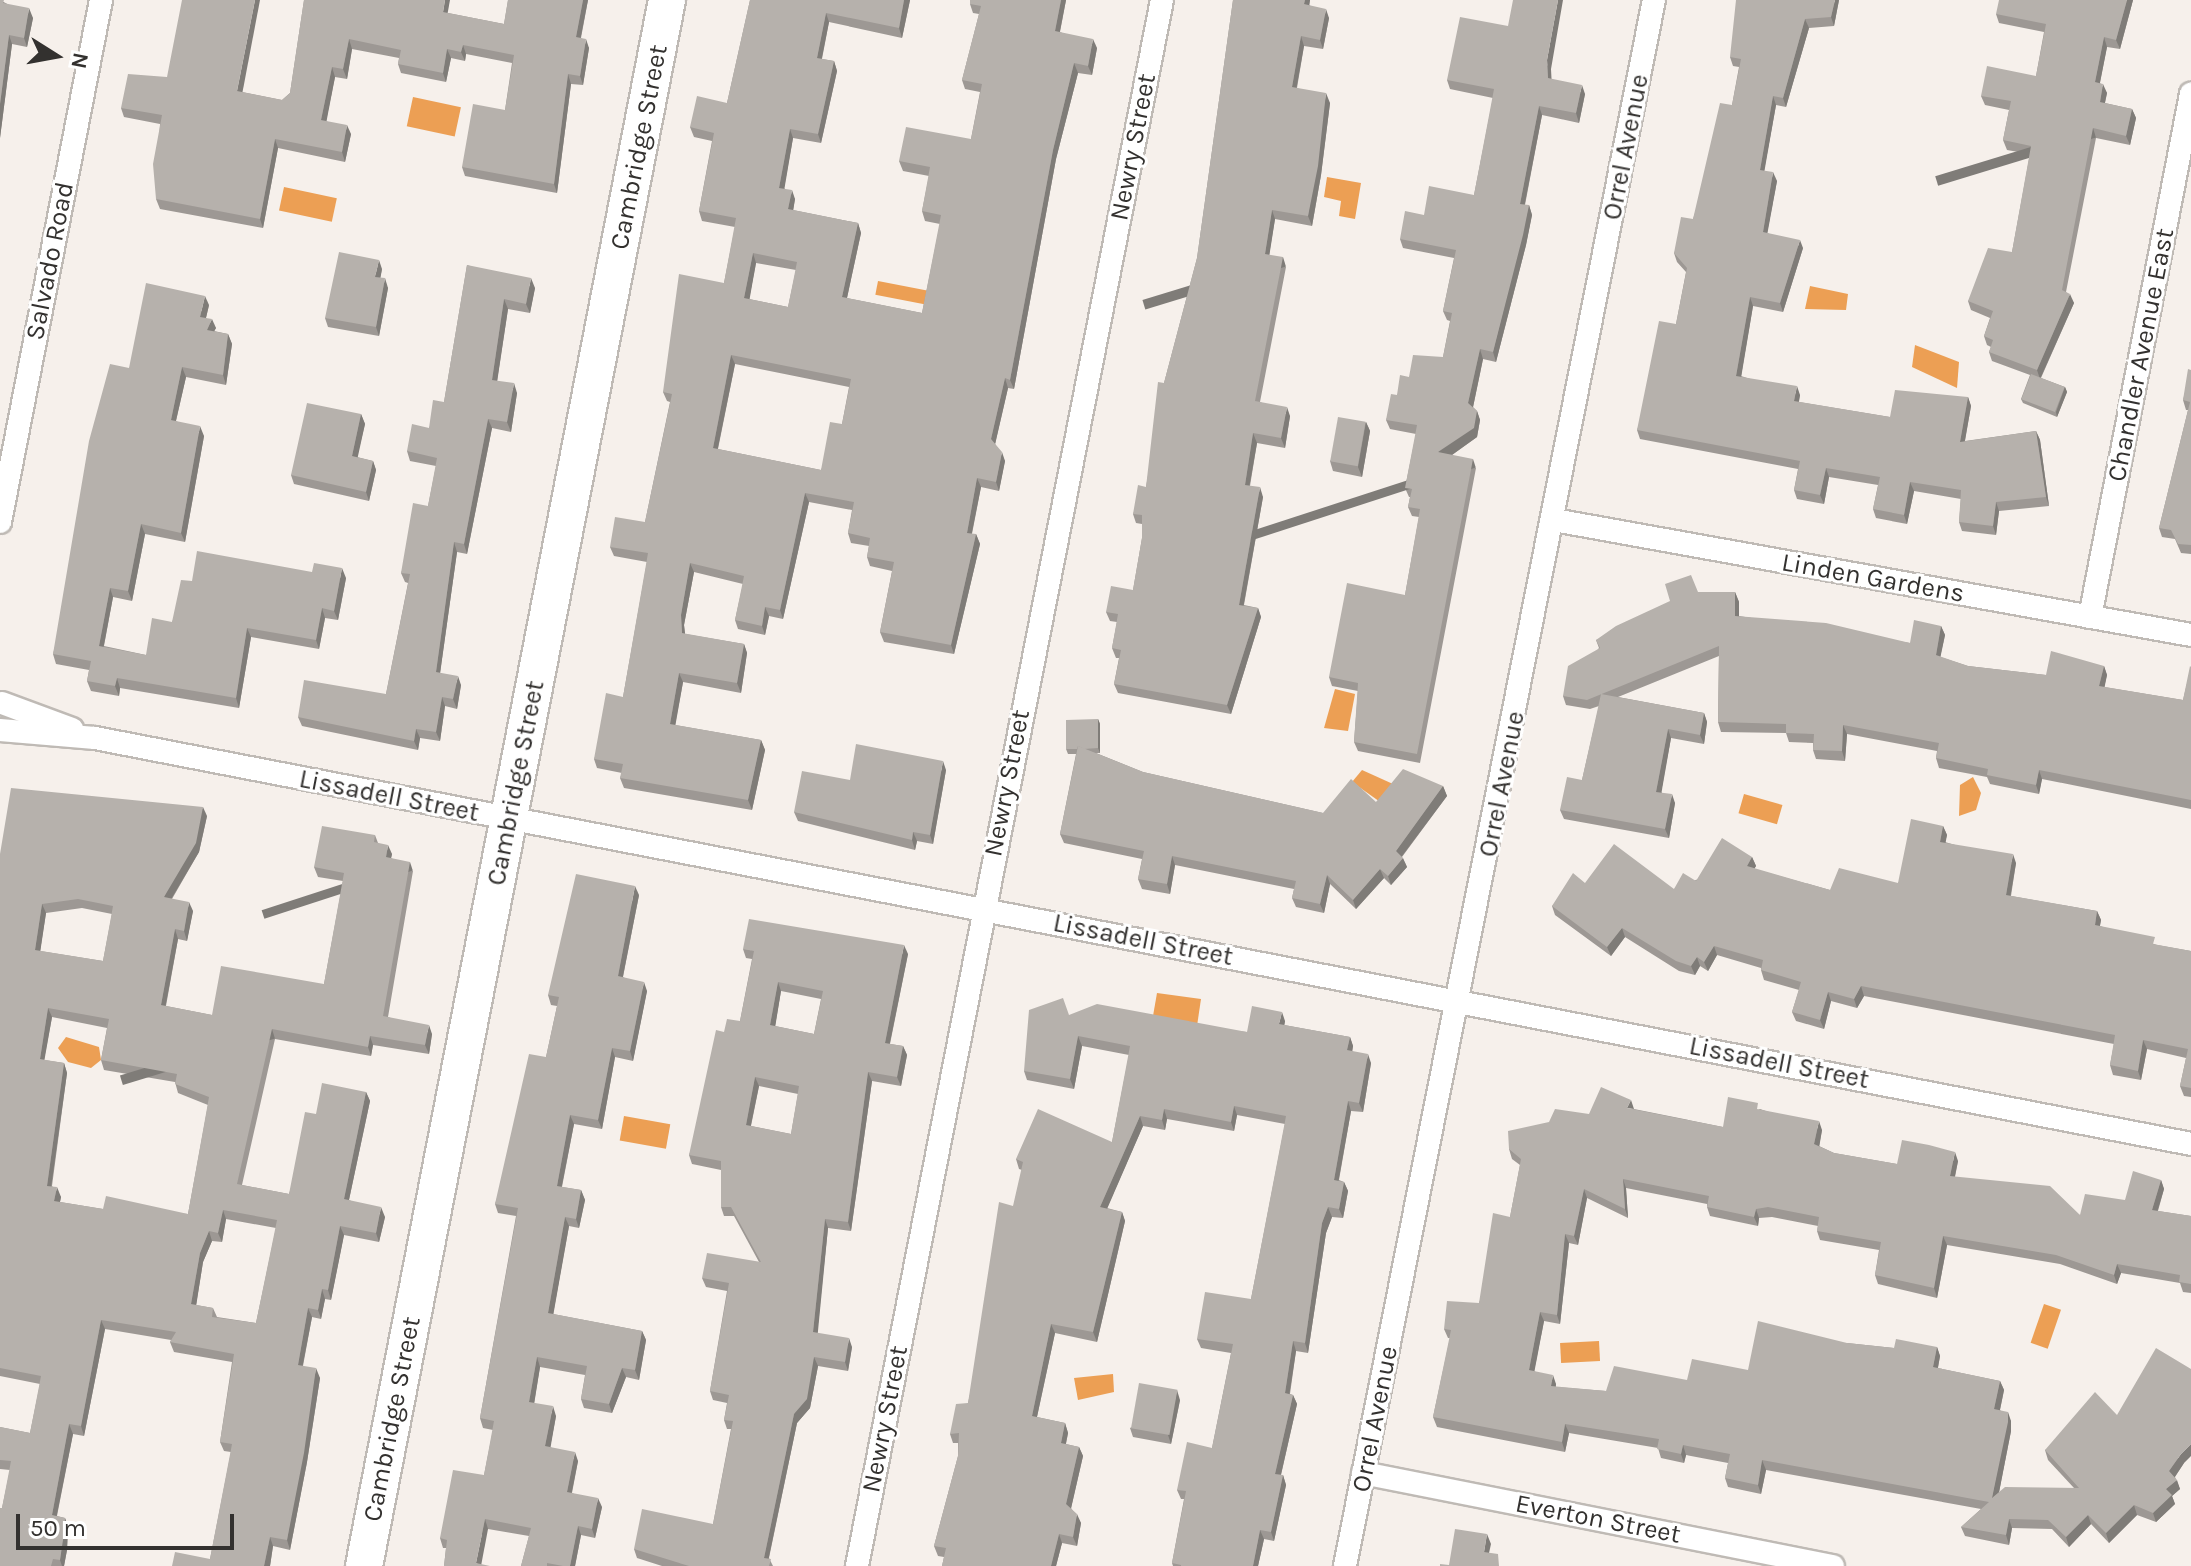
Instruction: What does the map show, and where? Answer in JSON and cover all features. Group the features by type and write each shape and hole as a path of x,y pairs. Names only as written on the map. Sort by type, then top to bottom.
{"main road":[{"name":"Cambridge Street","path":"364,1566 667,0"}],"street":[{"name":"Salvado Road","path":"0,522 101,0"},
{"name":"Newry Street","path":"857,1566 982,910 1162,0"},
{"name":"Orrel Avenue","path":"1345,1566 1460,1001 1654,0"},
{"name":"Chandler Avenue East","path":"2090,617 2191,94"},
{"name":"Linden Gardens","path":"1554,520 2191,635"},
{"name":"Lissadell Street","path":"1,708 95,738"},
{"name":"Lissadell Street","path":"0,730 95,738 2191,1144"},
{"name":"Everton Street","path":"1363,1473 1833,1566"}],"shaded area":[{"path":"413,97 461,107 455,137 407,126"},
{"path":"1327,177 1361,183 1355,219 1339,216 1341,201 1324,197"},
{"path":"284,187 337,198 332,222 279,210"},
{"path":"878,281 944,294 941,308 875,295"},
{"path":"1810,286 1848,294 1846,310 1805,309"},
{"path":"1915,345 1959,362 1957,388 1912,367"},
{"path":"1335,689 1355,694 1348,731 1324,728"},
{"path":"1362,770 1393,784 1383,804 1352,782"},
{"path":"1973,777 1981,793 1976,810 1959,816 1960,785"},
{"path":"1744,794 1782,805 1777,824 1738,813"},
{"path":"1157,993 1201,999 1197,1026 1153,1016"},
{"path":"66,1037 99,1047 101,1060 91,1068 68,1062 58,1048"},
{"path":"624,1116 670,1124 666,1149 620,1141"},
{"path":"2044,1304 2061,1310 2048,1349 2031,1343"},
{"path":"1599,1341 1600,1361 1561,1363 1560,1343"},
{"path":"1113,1374 1114,1392 1078,1400 1074,1378"}],"building":[{"path":"0,0 29,8 24,38 9,35 0,104"},
{"path":"182,0 255,0 237,91 282,100 290,93 304,0 445,0 443,12 504,24 508,0 583,0 576,37 586,39 580,76 568,74 554,184 462,167 473,104 505,110 514,55 463,45 461,52 447,49 443,73 398,64 401,50 349,39 343,69 332,67 321,120 347,125 342,152 275,139 260,219 156,199 153,164 162,115 121,108 128,74 167,77"},
{"path":"750,0 904,0 899,28 826,13 817,58 834,61 818,134 790,129 779,188 792,190 788,209 858,223 842,297 922,313 941,215 922,211 930,167 899,161 906,127 971,139 982,84 962,80 981,6 970,4 970,0 1061,0 1055,31 1093,39 1088,66 1074,63 1053,150 1010,380 1005,378 991,439 1002,452 996,482 977,478 967,533 976,534 951,645 880,632 894,562 867,557 870,538 848,533 854,502 805,493 780,610 765,607 762,626 735,620 744,576 690,563 681,615 682,633 744,644 737,683 679,673 670,724 761,740 748,800 620,778 623,764 594,759 606,693 623,697 648,553 610,547 615,517 645,522 672,394 663,392 679,274 724,283 736,218 699,211 714,133 690,127 697,96 727,103","holes":["753,253 797,262 788,307 744,298","731,355 851,379 842,424 830,422 821,470 713,448"]},
{"path":"1233,0 1305,0 1304,4 1326,9 1320,40 1301,36 1292,87 1326,93 1318,166 1308,216 1272,210 1265,254 1283,257 1255,401 1287,407 1281,438 1253,433 1245,485 1260,487 1239,605 1258,608 1227,705 1114,684 1121,650 1112,648 1118,614 1106,612 1111,586 1133,590 1142,538 1142,515 1133,514 1138,485 1146,487 1158,382 1164,383 1197,258"},
{"path":"1513,0 1558,0 1547,60 1548,78 1582,85 1576,113 1539,106 1520,204 1529,205 1523,235 1493,352 1480,349 1468,403 1477,411 1474,428 1438,452 1473,459 1417,754 1354,742 1358,683 1329,677 1347,583 1405,595 1420,509 1408,507 1412,489 1405,488 1417,425 1386,420 1391,394 1397,395 1400,375 1409,377 1413,355 1443,357 1452,313 1443,311 1456,250 1400,239 1405,211 1424,215 1429,186 1474,195 1494,89 1447,80 1460,17 1508,26"},
{"path":"1736,0 1835,0 1831,17 1805,19 1783,98 1773,96 1760,170 1773,172 1763,232 1800,240 1780,303 1750,297 1736,376 1797,386 1794,401 1890,417 1895,390 1968,397 1960,442 2036,431 2046,497 1996,502 1993,526 1959,522 1961,490 1910,482 1904,515 1873,509 1880,477 1826,468 1820,495 1794,490 1800,461 1637,430 1659,321 1676,324 1687,268 1674,253 1681,217 1693,219 1720,103 1732,105 1741,59 1730,57"},
{"path":"1999,0 2127,0 2116,40 2104,37 2095,82 2103,84 2100,102 2132,109 2126,136 2093,128 2062,290 2070,294 2037,370 1989,352 1993,340 1984,336 1993,311 1968,301 1988,248 2012,252 2031,146 2003,140 2011,101 1981,96 1987,66 2036,76 2046,24 1996,14"},
{"path":"339,252 379,260 375,277 385,278 376,327 325,318"},
{"path":"467,265 531,278 526,304 504,299 492,380 514,383 507,422 488,419 464,544 454,542 436,672 458,676 453,699 442,697 436,732 416,729 414,741 298,717 304,680 386,694 410,574 401,573 413,503 428,506 437,458 407,451 412,424 429,428 433,400 444,402"},
{"path":"146,283 205,296 200,317 212,319 207,330 228,334 223,375 182,367 171,420 200,426 181,533 141,524 128,591 110,588 99,646 146,655 152,618 172,622 181,580 192,581 197,551 312,572 314,563 342,568 334,611 322,608 316,640 247,628 236,698 117,678 115,686 87,681 91,661 53,654 89,441 110,364 129,368"},
{"path":"2188,369 2191,370 2191,545 2178,544 2171,530 2159,528 2190,402 2183,400"},
{"path":"2031,374 2065,387 2055,412 2021,399"},
{"path":"307,403 361,414 352,456 373,461 366,492 291,475"},
{"path":"1338,417 1366,422 1358,466 1330,461"},
{"path":"1691,575 1698,592 1735,592 1735,616 1826,623 1910,643 1914,620 1941,626 1936,655 1968,666 2046,675 2051,651 2104,666 2099,686 2183,700 2190,666 2191,800 2039,770 2036,785 1987,775 1988,769 1936,758 1939,743 1843,725 1842,751 1813,750 1814,734 1786,733 1786,724 1718,722 1719,646 1587,700 1563,696 1568,666 1600,648 1596,640 1616,626 1670,601 1665,584"},
{"path":"1601,694 1704,713 1700,735 1668,729 1656,792 1672,794 1665,829 1560,810 1567,777 1582,780"},
{"path":"1098,719 1098,748 1078,746 1077,749 1066,749 1066,720"},
{"path":"856,744 943,761 930,835 913,832 912,840 794,812 802,771 850,780"},
{"path":"1078,746 1143,772 1323,813 1351,779 1376,802 1403,769 1443,786 1396,851 1403,858 1388,876 1380,869 1353,900 1327,875 1320,904 1292,898 1296,881 1172,856 1167,884 1138,879 1144,851 1060,834"},
{"path":"11,788 203,807 196,843 164,897 189,902 184,931 175,929 161,1005 212,1015 221,966 324,984 344,873 314,867 322,826 375,835 374,842 388,845 386,857 410,862 383,1016 429,1025 425,1045 370,1036 368,1047 272,1029 237,1184 289,1194 305,1112 316,1114 322,1083 366,1092 344,1199 381,1207 376,1233 340,1226 328,1290 322,1289 318,1310 308,1308 298,1365 316,1368 304,1453 287,1540 270,1537 264,1566 172,1566 175,1552 210,1559 232,1444 220,1442 234,1354 170,1342 176,1332 101,1320 81,1426 69,1424 52,1515 65,1518 60,1560 53,1559 51,1566 0,1566 0,1508 11,1461 0,1460 0,1427 30,1433 41,1376 0,1368 0,854","holes":["78,899 113,906 103,961 35,950 42,904","48,1008 109,1019 101,1060 177,1074 175,1084 209,1097 188,1214 106,1196 103,1209 54,1201 57,1187 47,1186 64,1063 40,1059","223,1210 277,1220 256,1323 212,1317 213,1308 191,1304 200,1253 209,1231 218,1233"]},
{"path":"1911,819 1943,826 1940,842 2013,854 2006,895 2097,911 2095,925 2155,937 2153,944 2191,951 2191,1088 2180,1086 2188,1049 2143,1040 2138,1071 2110,1065 2115,1035 1861,986 1854,999 1828,992 1820,1020 1792,1012 1801,982 1761,970 1763,960 1714,946 1704,962 1697,957 1691,966 1676,961 1622,928 1607,947 1552,906 1573,873 1585,883 1614,844 1674,889 1683,873 1696,881 1722,838 1752,857 1747,866 1830,890 1839,868 1898,883"},
{"path":"576,874 635,886 618,976 644,982 630,1051 612,1048 598,1120 570,1115 557,1186 581,1190 576,1219 565,1217 548,1313 642,1331 635,1370 622,1368 609,1404 581,1399 587,1366 537,1357 529,1402 553,1406 545,1446 575,1452 567,1492 598,1498 592,1529 578,1526 570,1566 547,1563 547,1566 521,1566 531,1528 485,1519 476,1563 490,1566 444,1566 447,1540 440,1538 453,1470 484,1475 494,1421 480,1418 518,1208 495,1204 529,1054 546,1057 559,997 548,995"},
{"path":"749,919 904,945 885,1043 903,1046 897,1077 868,1072 848,1222 825,1219 813,1332 849,1338 845,1362 814,1357 807,1399 794,1414 764,1558 771,1559 769,1566 689,1566 634,1549 642,1509 713,1524 733,1421 724,1420 729,1395 710,1391 729,1283 702,1278 707,1253 761,1262 731,1207 721,1207 721,1161 689,1155 716,1030 724,1032 727,1019 740,1021 754,951 743,949","holes":["778,982 823,991 814,1034 770,1025","755,1077 799,1086 791,1134 746,1125"]},
{"path":"1063,998 1069,1015 1097,1004 1247,1032 1252,1006 1282,1012 1279,1024 1350,1037 1347,1050 1368,1054 1359,1103 1348,1101 1334,1180 1344,1182 1339,1209 1328,1207 1322,1223 1305,1343 1293,1341 1285,1393 1293,1395 1275,1474 1283,1475 1271,1532 1260,1530 1253,1566 1181,1566 1172,1563 1186,1491 1177,1490 1187,1442 1212,1448 1233,1344 1197,1339 1205,1292 1251,1299 1286,1116 1234,1106 1231,1122 1164,1109 1162,1120 1140,1116 1100,1207 1122,1212 1093,1332 1051,1324 1032,1416 1065,1423 1061,1443 1079,1447 1066,1504 1077,1514 1073,1537 1059,1534 1051,1566 942,1566 946,1548 934,1546 958,1456 959,1433 950,1434 956,1404 968,1403 999,1202 1013,1206 1023,1162 1016,1159 1038,1109 1112,1142 1130,1046 1078,1036 1070,1079 1024,1071 1029,1010"},
{"path":"1601,1087 1631,1100 1627,1108 1723,1127 1728,1097 1758,1103 1757,1109 1819,1121 1814,1144 1834,1153 1897,1164 1902,1140 1929,1145 1955,1152 1950,1176 2050,1186 2080,1215 2085,1194 2125,1200 2133,1171 2161,1180 2152,1210 2191,1216 2191,1284 2179,1282 2180,1275 2117,1264 2114,1275 2056,1255 1943,1236 1934,1288 1875,1275 1881,1242 1817,1231 1819,1217 1768,1207 1756,1209 1754,1217 1707,1207 1709,1196 1623,1179 1625,1209 1584,1189 1574,1236 1565,1234 1557,1315 1540,1312 1529,1370 1553,1375 1551,1386 1606,1391 1614,1366 1687,1380 1692,1359 1748,1370 1758,1321 1847,1343 1894,1348 1896,1339 1937,1347 1933,1367 2000,1381 1994,1409 2008,1412 2008,1422 1992,1498 2005,1487 2079,1488 2045,1450 2095,1392 2117,1415 2156,1348 2191,1369 2191,1444 2169,1471 2177,1480 2166,1489 2172,1495 2153,1513 2134,1505 2106,1533 2088,1515 2066,1537 2048,1520 2009,1519 2006,1535 1961,1527 1989,1502 1762,1460 1758,1485 1725,1478 1730,1454 1683,1445 1681,1454 1657,1449 1659,1439 1565,1424 1562,1442 1433,1417 1451,1330 1444,1329 1447,1301 1479,1303 1493,1213 1510,1217 1521,1159 1509,1149 1508,1131 1549,1122 1555,1109 1589,1114"},
{"path":"1139,1383 1177,1390 1169,1435 1131,1428"},
{"path":"1455,1529 1487,1534 1484,1552 1498,1554 1499,1566 1440,1566 1449,1565"}]}
